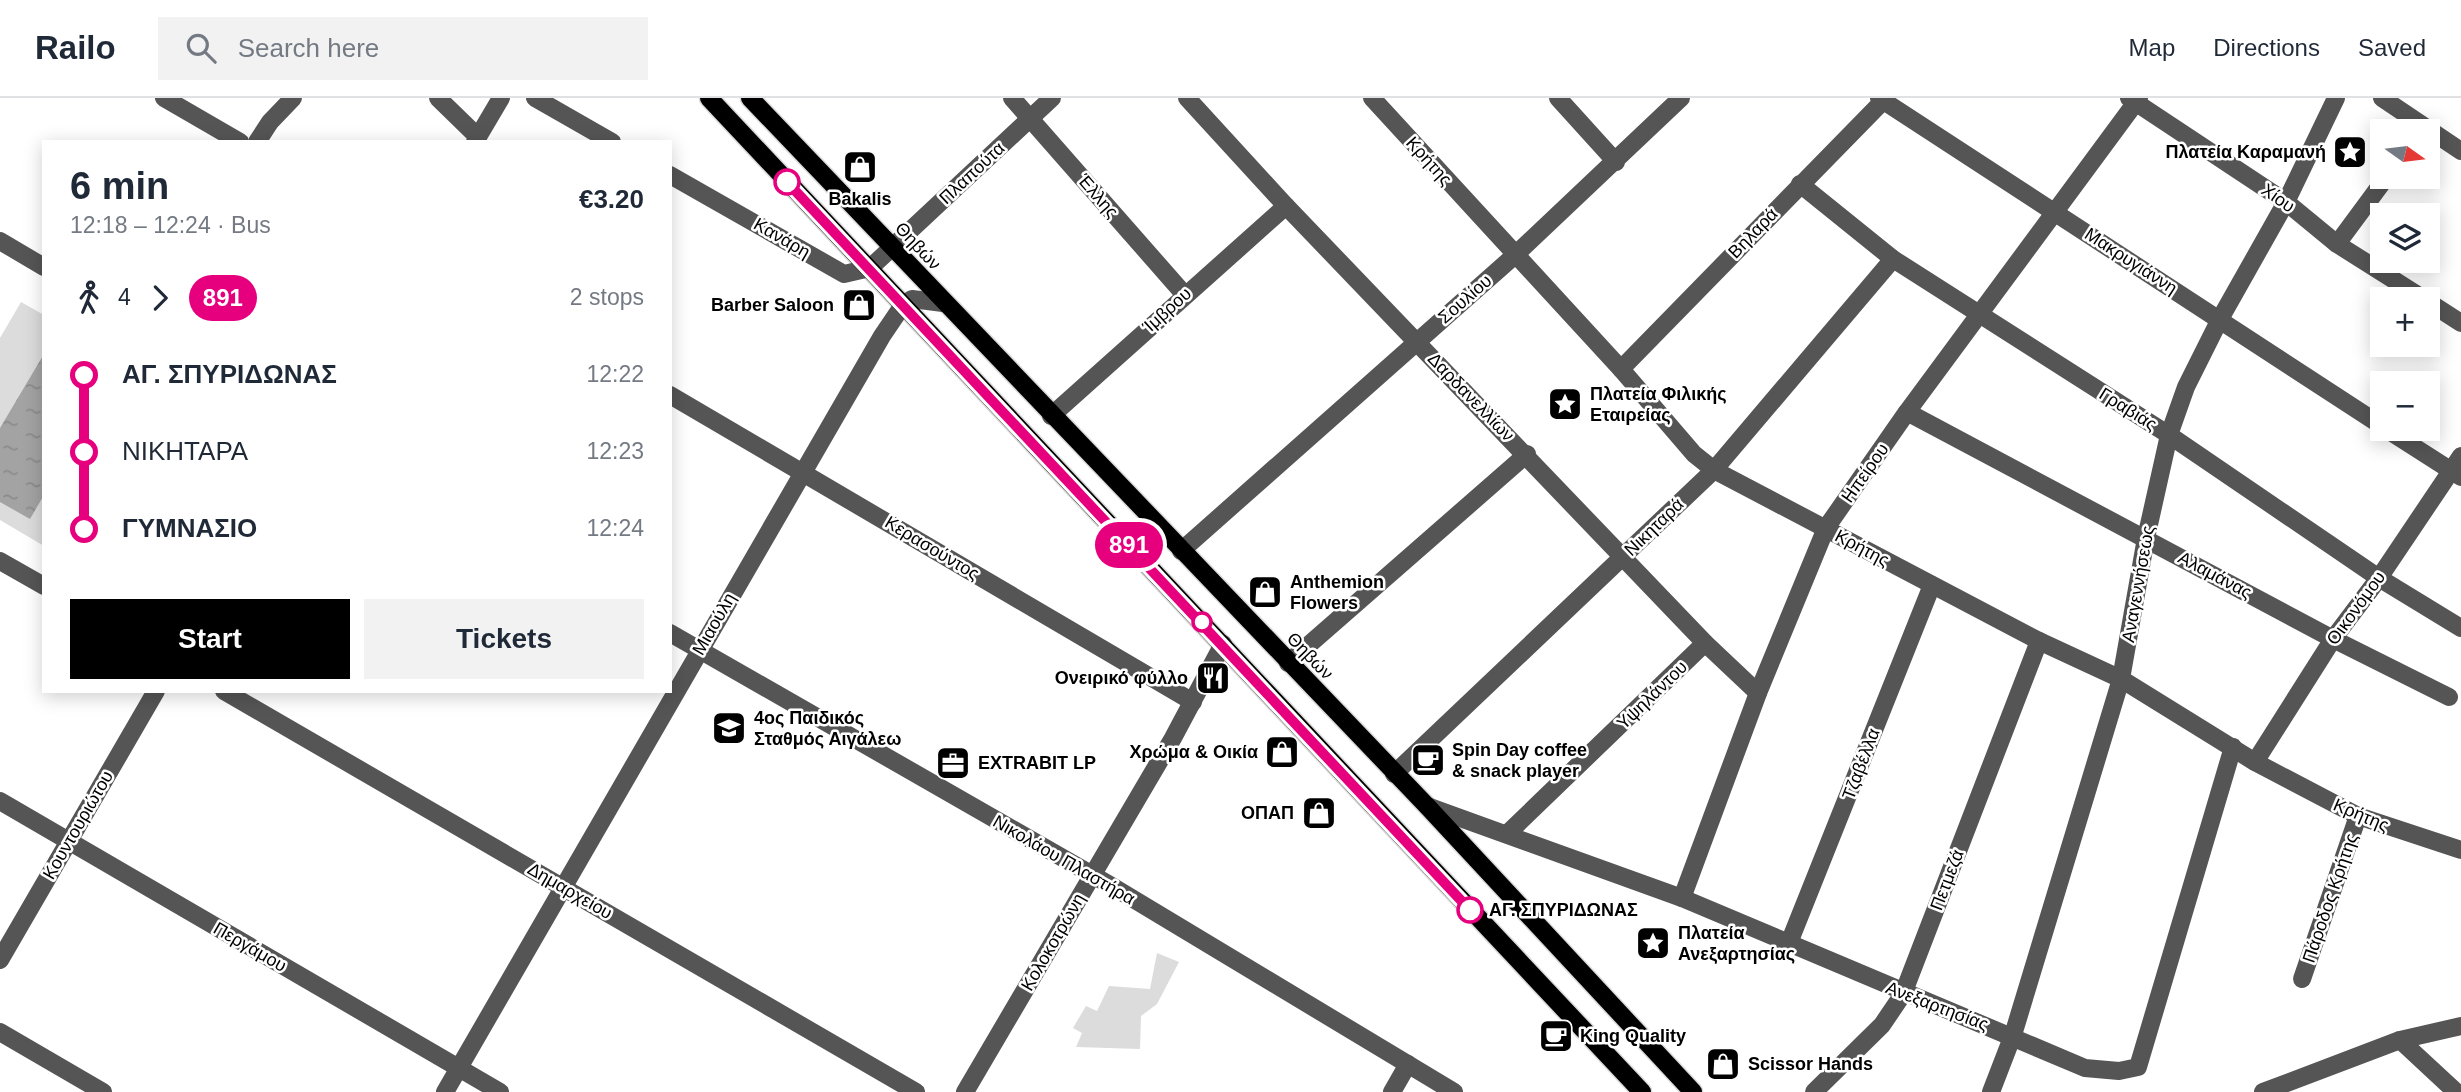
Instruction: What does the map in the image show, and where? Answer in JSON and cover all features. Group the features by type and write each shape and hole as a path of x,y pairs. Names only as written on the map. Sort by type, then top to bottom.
{"main road":[{"path":"709,98 1642,1092"},
{"name":"Θηβών","path":"750,98 1051,416 1427,806 1693,1092"}],"street":[{"path":"164,98 237,140"},
{"path":"259,140 293,98"},
{"path":"438,98 476,139 500,98"},
{"path":"535,98 608,140"},
{"name":"Έλλης","path":"1012,98 1184,294"},
{"name":"Πλαπούτα","path":"891,248 1052,98"},
{"name":"Δαρδανελλίων","path":"1187,98 1286,206 1625,556 1705,643 1758,693"},
{"name":"Κρήτης","path":"1372,98 1514,256 1621,369 1694,454 1714,470 2039,641 2121,679 2255,762 2358,817 2461,850"},
{"path":"1558,98 1616,162"},
{"name":"Σουλίου","path":"1181,551 1514,256 1681,98"},
{"name":"Αναγεννήσεως","path":"1992,1092 2013,1035 2121,679 2146,538 2169,435 2186,387 2220,319 2286,202 2336,98"},
{"path":"2382,98 2461,151"},
{"name":"Βηλαρά","path":"1621,369 1882,99"},
{"name":"Μακρυγιάννη","path":"1882,99 2370,418"},
{"name":"Χίου","path":"2135,100 2286,202 2337,244 2405,287"},
{"name":"Ηπείρου","path":"1682,898 1758,693 1826,528 1907,412 2056,212 2135,100"},
{"name":"Κανάρη","path":"672,176 844,274 870,268"},
{"name":"Γραβιάς","path":"1800,184 1893,259 2169,435 2379,578 2461,628"},
{"path":"2337,244 2378,189"},
{"name":"Ίμβρου","path":"1051,416 1184,294 1286,206"},
{"path":"0,242 42,266"},
{"path":"870,268 891,248"},
{"name":"Νικηταρά","path":"1394,774 1714,470 1893,259"},
{"path":"903,305 912,299 943,303"},
{"name":"Μιαούλη","path":"444,1092 882,336 903,305"},
{"name":"Χίου","path":"2440,309 2461,323"},
{"name":"Κερασούντος","path":"672,396 1193,702"},
{"name":"Αλαμάνας","path":"1907,412 2333,639 2449,697"},
{"path":"2408,441 2458,468"},
{"path":"1288,663 1527,454"},
{"name":"Οικονόμου","path":"2255,762 2333,639 2458,468"},
{"path":"0,561 42,585"},
{"name":"Τζαβέλλα","path":"1789,943 1932,585"},
{"name":"Νικολάου Πλαστήρα","path":"672,634 1093,875 1454,1092"},
{"name":"Πετμεζά","path":"1814,1092 1882,1025 1903,993 2039,641"},
{"name":"Υψηλάντου","path":"1508,833 1705,643"},
{"name":"Κολοκοτρώνη","path":"965,1092 1193,702 1223,644"},
{"name":"Κουντουριώτου","path":"0,960 155,693"},
{"name":"Δημαρχείου","path":"227,693 916,1092"},
{"name":"Ανεξαρτησίας","path":"1427,806 1682,898 1903,993 2013,1035 2085,1068 2119,1071 2138,1067 2233,747"},
{"name":"Περγάμου","path":"0,801 500,1092"},
{"name":"Πάροδος Κρήτης","path":"2302,979 2358,817"},
{"path":"2263,1092 2400,1040 2461,1026"},
{"path":"0,1032 103,1092"},
{"path":"2400,1040 2456,1092"},
{"path":"1392,1092 1408,1064"}],"shaded area":[{"path":"21,302 42,314 42,545 0,520 0,338"},
{"path":"1157,953 1179,962 1157,1004 1141,1016 1140,1049 1076,1047 1082,1033 1073,1028 1086,1006 1097,1011 1109,986 1150,989"}],"water":[{"path":"42,357 42,498 30,519 0,502 0,428"}],"bus line":[{"name":"891","path":"787,182 1470,910"}],"place":[{"name":"Πλατεία Καραμανή","path":"2350,152"},
{"name":"Bakalis","path":"860,167"},
{"name":"Barber Saloon","path":"859,305"},
{"name":"Πλατεία Φιλικής Εταιρείας","path":"1565,404"},
{"name":"Anthemion Flowers","path":"1265,592"},
{"name":"Ονειρικό φύλλο","path":"1213,678"},
{"name":"4ος Παιδικός Σταθμός Αιγάλεω","path":"729,728"},
{"name":"Χρώμα & Οικία","path":"1282,752"},
{"name":"Spin Day coffee & snack player","path":"1428,760"},
{"name":"EXTRABIT LP","path":"953,763"},
{"name":"ΟΠΑΠ","path":"1319,813"},
{"name":"ΑΓ. ΣΠΥΡΙΔΩΝΑΣ","path":"1470,910"},
{"name":"Πλατεία Ανεξαρτησίας","path":"1653,943"},
{"name":"King Quality","path":"1556,1036"},
{"name":"Scissor Hands","path":"1723,1064"}]}
